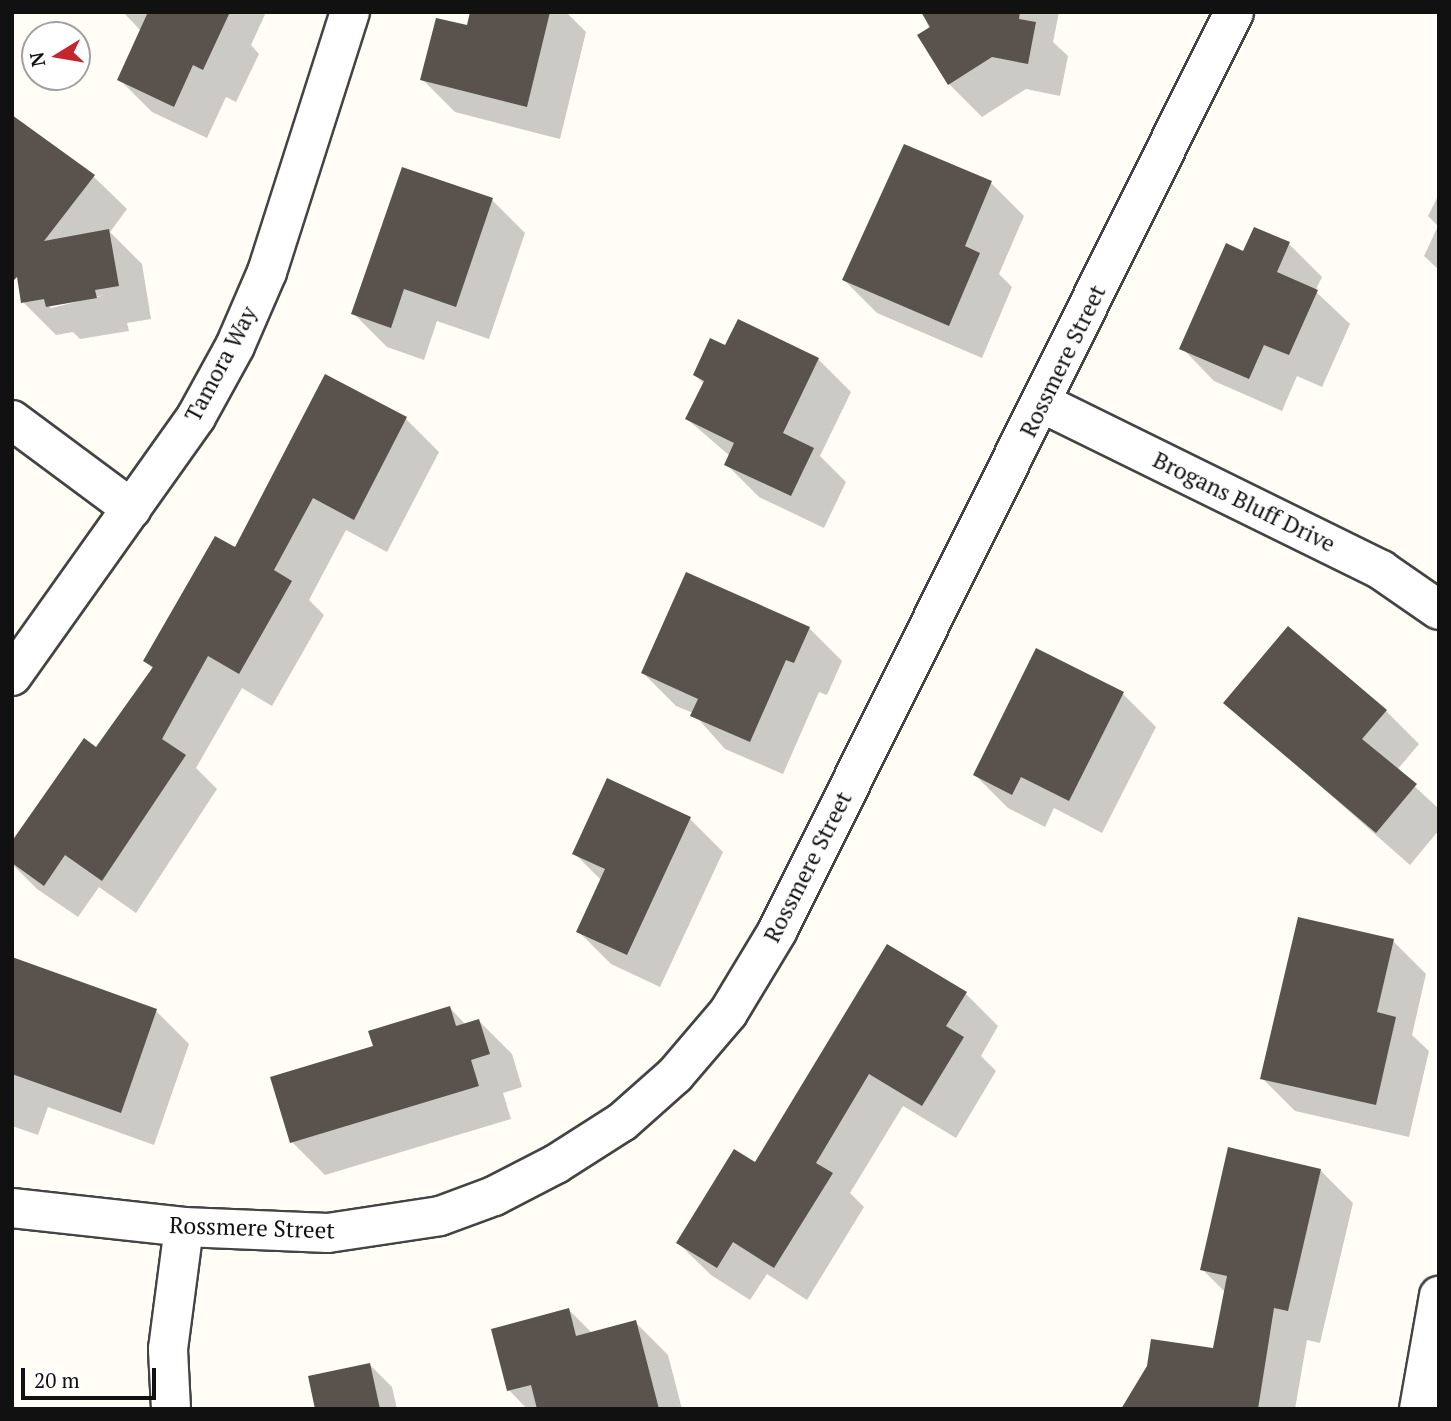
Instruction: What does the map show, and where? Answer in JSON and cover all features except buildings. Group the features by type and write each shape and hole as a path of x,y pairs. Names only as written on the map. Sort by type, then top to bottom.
{"street":[{"name":"Tamora Way","path":"12,676 195,417 235,346 267,272 350,12"},
{"name":"Rossmere Street","path":"12,1208 184,1227 328,1233 440,1216 494,1196 556,1164 622,1122 675,1075 728,1013 778,930 1234,12"},
{"name":"Brogans Bluff Drive","path":"1042,403 1381,570 1439,610"},
{"path":"12,420 132,509"},
{"path":"171,1409 168,1349 184,1227"},
{"path":"1419,1409 1439,1296"}]}
